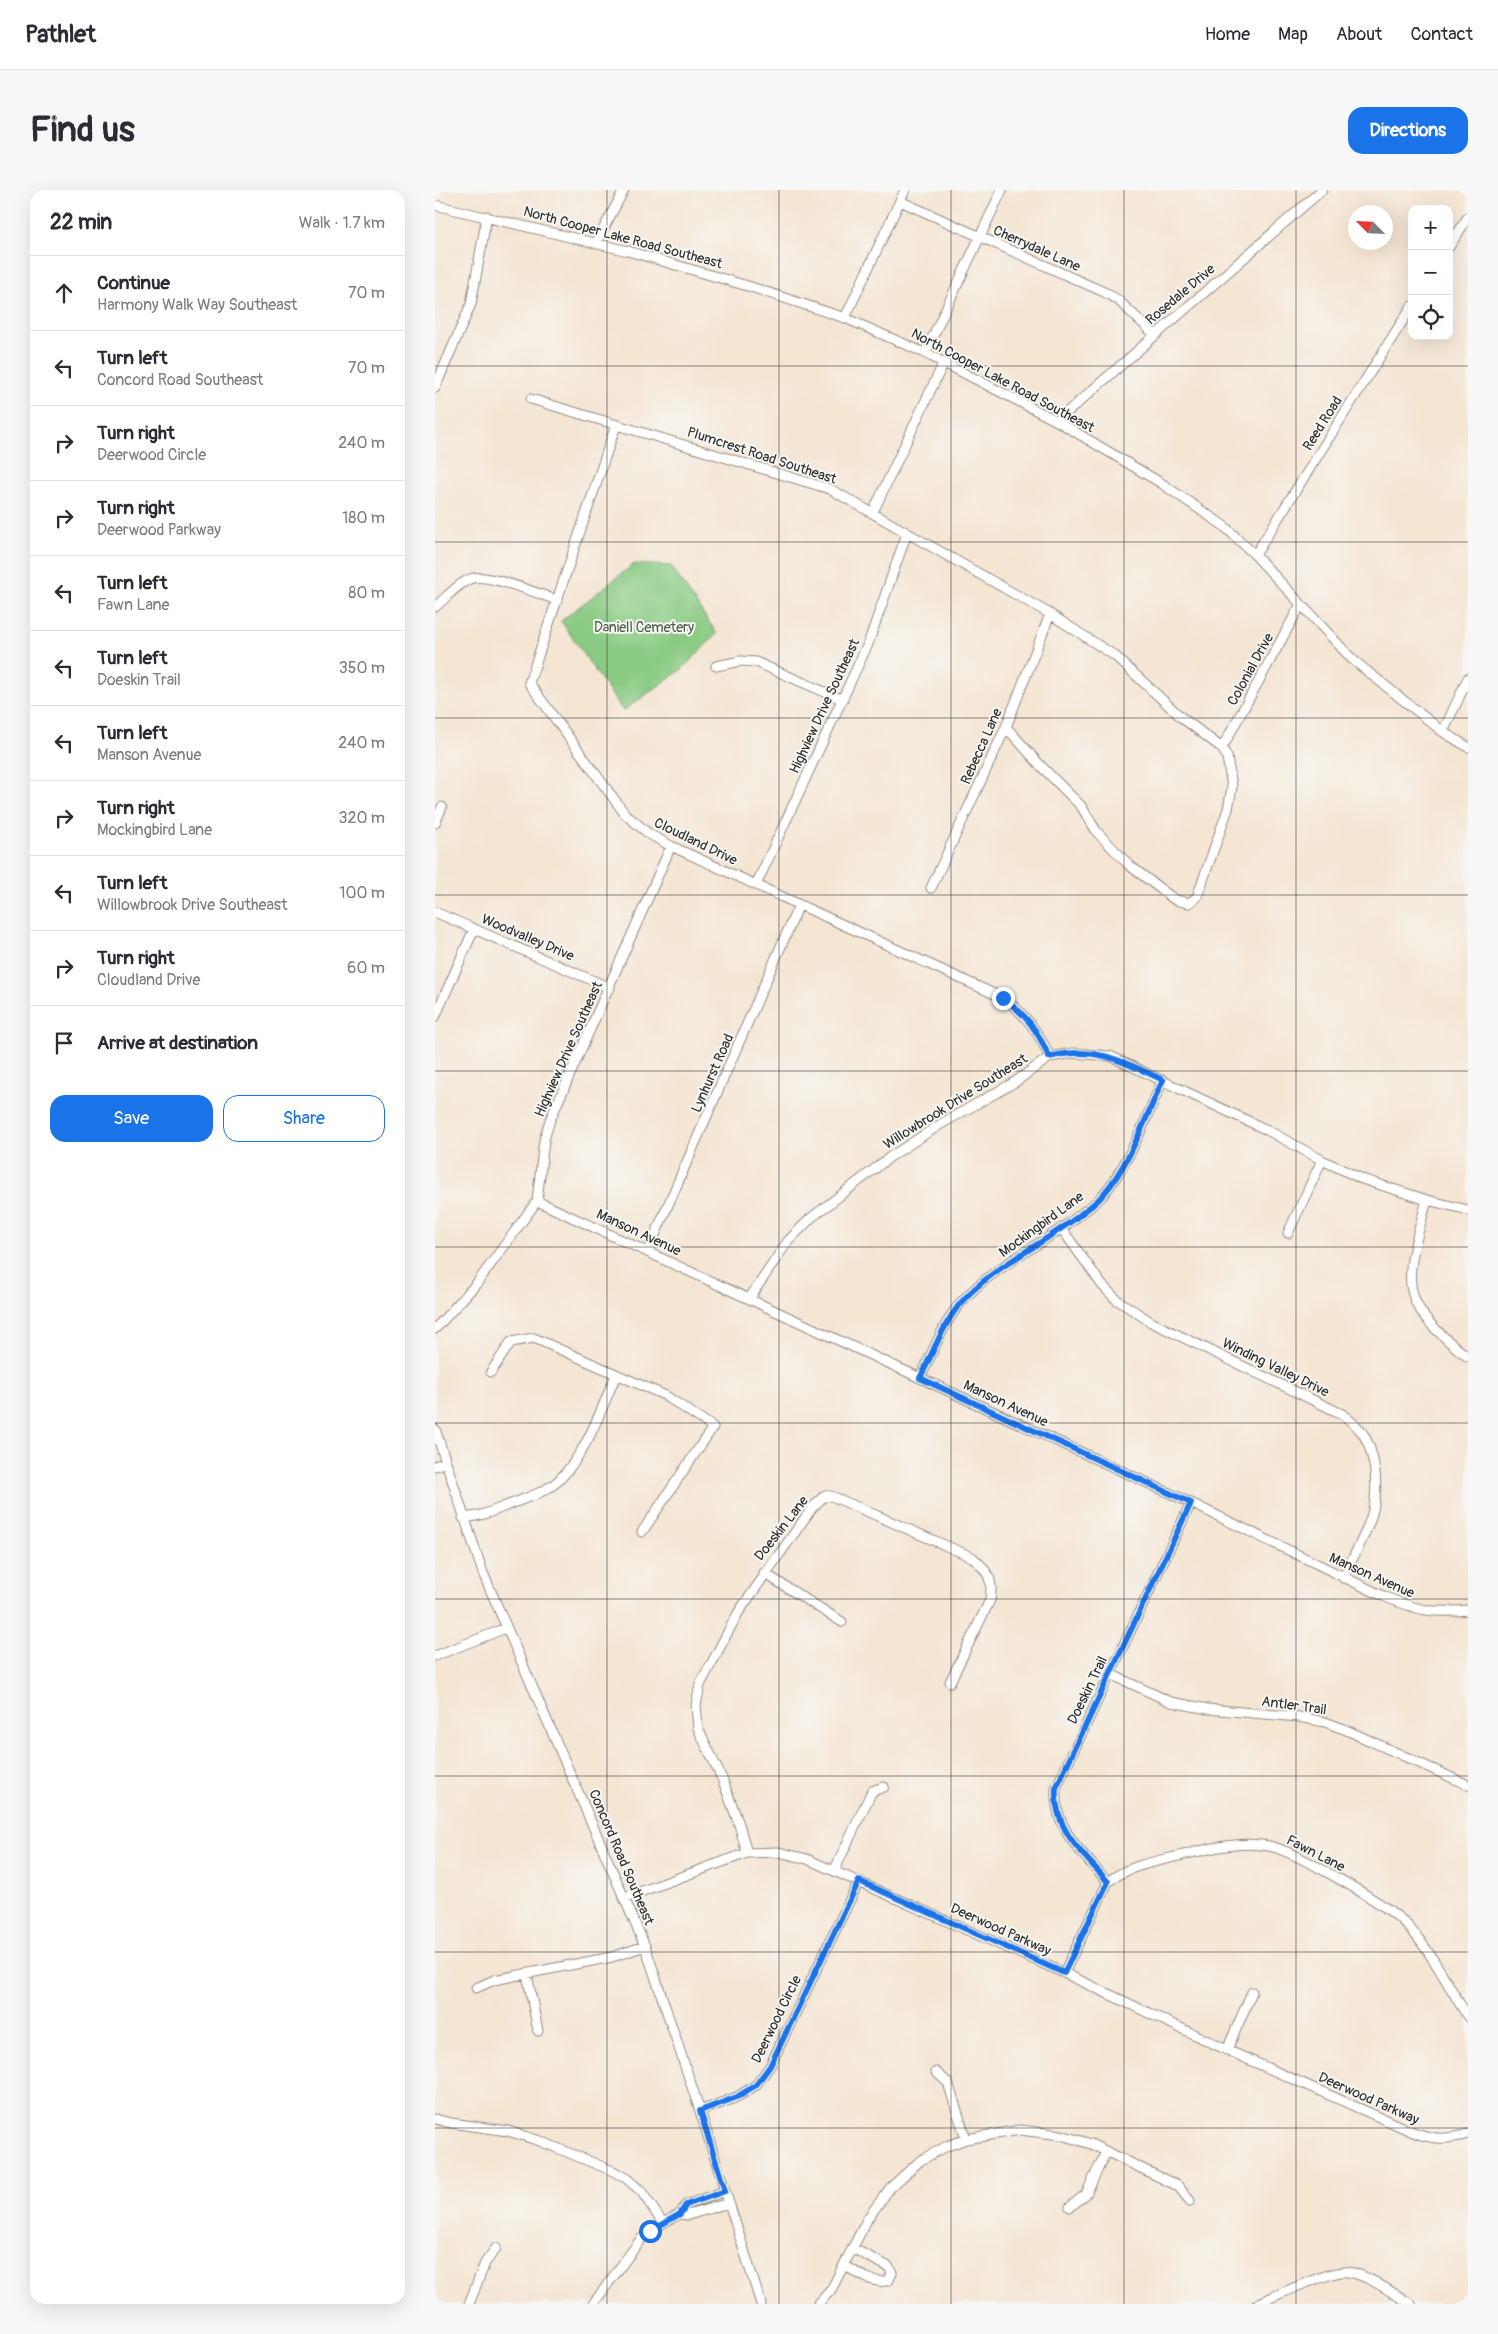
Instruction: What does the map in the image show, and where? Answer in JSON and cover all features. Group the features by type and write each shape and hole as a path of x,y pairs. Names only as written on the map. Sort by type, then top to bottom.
{"street":[{"path":"596,243 625,190"},
{"path":"845,318 905,190"},
{"path":"925,353 1002,190"},
{"name":"Rosedale Drive","path":"1057,421 1154,334 1322,190"},
{"name":"Cherrydale Lane","path":"900,201 1111,296 1135,314 1154,334"},
{"name":"North Cooper Lake Road Southeast","path":"435,205 596,243 691,269 845,318 944,362 1057,421 1200,508 1224,526 1255,555 1352,659 1443,732 1468,747"},
{"path":"435,388 471,304 487,216"},
{"path":"1453,241 1468,217"},
{"name":"Reed Road","path":"1255,555 1408,312"},
{"path":"873,512 944,362"},
{"name":"Plumcrest Road Southeast","path":"531,399 830,489 1049,614 1115,656 1181,717 1222,748"},
{"name":"Cloudland Drive","path":"616,425 529,683 625,814 649,834 755,885 1003,998 1021,1010 1041,1038 1049,1057"},
{"name":"Highview Drive Southeast","path":"755,885 868,644 907,533"},
{"path":"435,607 462,584 474,578 500,581 556,600"},
{"name":"Colonial Drive","path":"1222,748 1301,604"},
{"name":"Rebecca Lane","path":"931,888 1006,727 1049,614"},
{"path":"716,666 741,661 756,662 843,700"},
{"path":"1443,732 1468,678"},
{"path":"1006,727 1039,765 1081,806 1097,832 1129,865 1175,900 1189,903 1197,896 1228,809 1233,787 1231,770 1222,748"},
{"path":"435,823 442,807"},
{"name":"Highview Drive Southeast","path":"435,1329 477,1283 537,1201 544,1140 550,1120 572,1066 610,988 671,846"},
{"name":"Lynhurst Road","path":"648,1251 799,905"},
{"name":"Woodvalley Drive","path":"435,912 610,988"},
{"path":"435,1017 474,929"},
{"name":"Willowbrook Drive Southeast","path":"749,1299 788,1240 811,1218 890,1157 1015,1082 1049,1057 1086,1052 1110,1056 1163,1080 1267,1130 1362,1179 1427,1200 1468,1210"},
{"name":"Mockingbird Lane","path":"920,1378 947,1324 965,1298 979,1285 1062,1229 1100,1198 1110,1186 1134,1142 1163,1080"},
{"path":"1288,1233 1322,1160"},
{"path":"1427,1200 1410,1267 1410,1286 1424,1317 1443,1337 1468,1357"},
{"name":"Manson Avenue","path":"537,1201 1191,1503 1343,1578 1414,1608 1439,1613 1468,1610"},
{"name":"Winding Valley Drive","path":"1062,1229 1102,1285 1128,1308 1151,1322 1342,1414 1360,1431 1373,1454 1377,1482 1377,1502 1366,1531 1343,1578"},
{"path":"491,1372 511,1342 534,1338 666,1396 713,1427 642,1532"},
{"path":"463,1518 479,1517 528,1498 558,1481 578,1457 616,1375"},
{"name":"Concord Road Southeast","path":"435,1429 481,1568 645,1946 761,2304"},
{"path":"435,1466 446,1462"},
{"name":"Doeskin Lane","path":"747,1853 739,1824 723,1781 698,1728 696,1704 700,1685 738,1613 764,1573 812,1508 825,1495 834,1496 972,1557 982,1566 993,1586 990,1600 950,1682"},
{"name":"Doeskin Trail","path":"1108,1882 1062,1828 1055,1801 1056,1788 1191,1503"},
{"path":"764,1573 842,1622"},
{"path":"435,1656 506,1628"},
{"name":"Antler Trail","path":"1110,1674 1171,1702 1208,1709 1299,1717 1325,1722 1344,1728 1468,1785"},
{"path":"835,1869 872,1791 883,1788"},
{"name":"Fawn Lane","path":"1108,1882 1114,1876 1135,1868 1217,1847 1269,1846 1290,1853 1376,1902 1406,1924 1442,1973 1468,2017"},
{"name":"Deerwood Parkway","path":"625,1897 747,1853 779,1852 807,1859 835,1869 1064,1973 1227,2050 1431,2139 1455,2138 1468,2134"},
{"name":"Deerwood Circle","path":"700,2111 737,2097 756,2085 770,2066 859,1881"},
{"path":"1064,1973 1108,1882"},
{"path":"476,1988 494,1980 611,1957 645,1946"},
{"path":"527,1974 538,2031"},
{"path":"1227,2050 1252,1992"},
{"path":"936,2072 949,2083 967,2138"},
{"path":"435,2119 451,2124 508,2131 540,2141 613,2171 627,2179 641,2191 663,2222"},
{"path":"818,2304 831,2290 875,2208 900,2177 927,2157 967,2138 1007,2130 1032,2130 1061,2134 1106,2152 1178,2186 1190,2201"},
{"path":"1070,2207 1086,2194 1106,2152"},
{"path":"593,2304 641,2239 663,2222 680,2214 686,2205 725,2191"},
{"path":"680,2214 689,2215 729,2203"},
{"path":"469,2304 485,2263 496,2248"},
{"path":"844,2265 876,2281 884,2282 889,2280 892,2273 889,2267 852,2248"},
{"path":"1257,2304 1330,2274 1347,2271 1361,2276 1411,2304"}],"green space":[{"name":"Daniell Cemetery","path":"634,564 671,566 717,634 682,669 623,711 561,621"}],"route":[{"path":"650,2231 680,2214 682,2208 686,2205 725,2191 700,2111 737,2097 756,2085 770,2066 859,1881 1064,1973 1108,1882 1062,1828 1055,1801 1056,1788 1191,1503 920,1378 947,1324 965,1298 979,1285 1062,1229 1100,1198 1110,1186 1134,1142 1163,1080 1110,1056 1086,1052 1049,1057 1041,1038 1021,1010 1003,998"}]}
